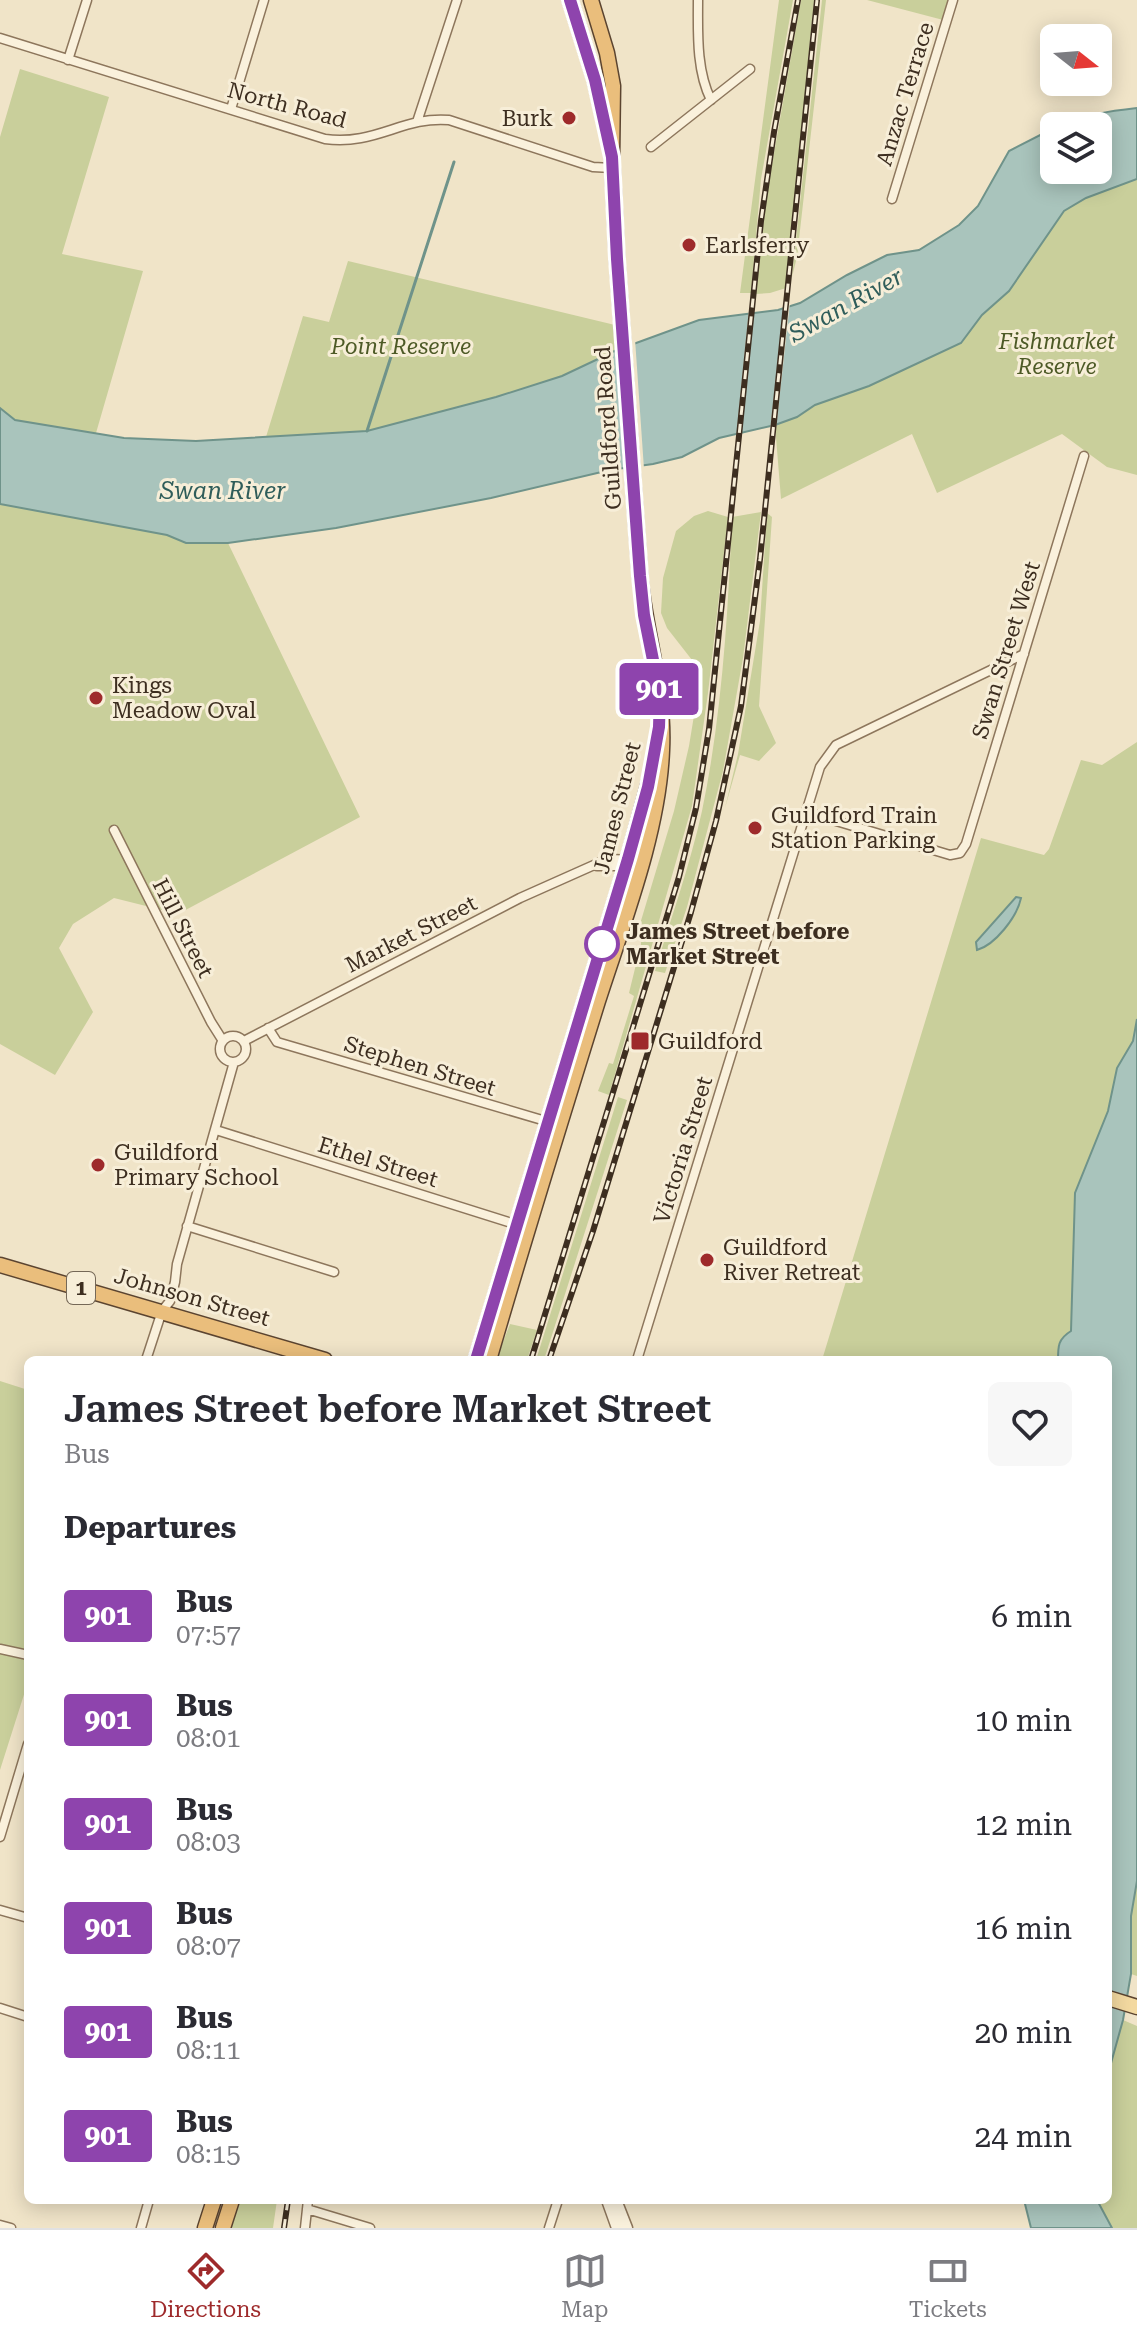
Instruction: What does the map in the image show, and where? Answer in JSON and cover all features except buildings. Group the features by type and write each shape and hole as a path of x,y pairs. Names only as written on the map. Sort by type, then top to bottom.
{"highway":[{"name":"Guildford Road","path":"570,0 595,80 612,163"},
{"name":"Guildford Road","path":"591,0 613,86 612,163 617,259 640,576 644,615 660,695"},
{"name":"James Street","path":"477,1356 564,1110 625,917 655,755 660,695"},
{"name":"James Street","path":"490,1356 547,1122 593,971 633,864"},
{"path":"593,971 612,923 625,917"},
{"name":"Johnson Street","path":"0,1265 312,1356"},
{"path":"205,2228 213,2204"},
{"path":"223,2228 231,2204"}],"main road":[{"path":"1112,1999 1137,2007"}],"street":[{"path":"68,60 87,0"},
{"path":"231,109 264,0"},
{"path":"417,122 457,0"},
{"path":"698,0 698,38 704,86 711,100"},
{"name":"Anzac Terrace","path":"892,199 953,0"},
{"name":"North Road","path":"0,38 336,140 364,139 417,122 449,120 593,167 612,163"},
{"path":"651,147 750,69"},
{"name":"Swan Street West","path":"806,812 950,855 960,853 966,844 1084,456"},
{"path":"806,812 820,767 836,745 1024,654"},
{"name":"Victoria Street","path":"638,1356 806,812"},
{"name":"Hill Street","path":"114,830 223,1041"},
{"name":"Market Street","path":"244,1041 520,898 597,866 633,864"},
{"name":"Stephen Street","path":"268,1028 277,1042 547,1122"},
{"path":"231,1036 244,1041 246,1051 240,1060 234,1062 222,1055 223,1041 231,1036"},
{"path":"147,1356 162,1311 170,1301 187,1226 234,1062"},
{"path":"547,1122 555,1121 564,1110"},
{"name":"Ethel Street","path":"216,1130 522,1226"},
{"path":"187,1226 334,1272"},
{"path":"0,1649 24,1654"},
{"path":"0,1837 24,1757"},
{"path":"0,1910 24,1917"},
{"path":"0,2008 24,2016"},
{"path":"141,2228 148,2204"},
{"path":"305,2228 308,2204 370,2228"},
{"path":"549,2228 557,2204"},
{"path":"608,2204 617,2228"},
{"path":"618,2204 627,2228"},
{"path":"0,2225 11,2228"}],"green space":[{"path":"779,0 793,0 761,179 751,293 740,293"},
{"path":"801,0 814,0 786,288 755,294 767,193"},
{"path":"822,0 826,0 797,257 792,277"},
{"path":"867,0 953,0 947,21"},
{"path":"20,69 109,97 62,254 143,271 96,433 15,420 0,408 0,137"},
{"name":"Fishmarket Reserve","path":"1137,179 1137,475 1107,467 1062,434 937,493 912,434 781,499 775,425 961,343 982,315 1009,291 1064,211 1085,198"},
{"name":"Point Reserve","path":"348,261 615,325 617,350 562,376 367,431 266,437 303,316 329,322"},
{"path":"0,504 167,535 186,543 228,543 360,817 178,914 114,898 73,924 59,948 93,1012 55,1075 0,1044"},
{"path":"708,511 728,517 692,806 609,1095 598,1091 609,1063 613,1064 634,996 629,993 641,944 640,924 674,811 698,691 692,660 667,628 661,613 663,578 676,531 694,516"},
{"path":"761,512 743,658 723,771 687,907 665,973 655,971 692,851 709,775 723,665 732,517"},
{"path":"767,513 772,517 759,706 776,743 759,761 740,755 725,808 738,754 760,621"},
{"path":"1137,742 1137,1019 1133,1041 1117,1068 1108,1111 1075,1193 1071,1331 1063,1337 1058,1356 823,1356 981,838 1044,855 1049,849 1081,760 1102,765"},
{"path":"618,1097 627,1100 545,1356 537,1356"},
{"path":"510,1324 537,1330 528,1356 498,1356"},
{"path":"0,1381 24,1389 24,1695 0,1770"},
{"path":"1137,1881 1137,1976 1131,1974 1131,1916"},
{"path":"1123,2020 1137,2026 1137,2228 1112,2228 1099,2204 1112,2204 1112,2060"},
{"path":"236,2204 276,2204 273,2228 228,2228"}],"water":[{"name":"Swan River","path":"1137,108 1137,179 1086,198 1064,211 1009,291 982,315 961,343 775,425 719,438 682,457 653,464 610,470 491,498 336,528 228,543 186,543 167,535 0,504 0,408 15,420 124,438 196,441 367,431 496,397 562,376 617,350 699,320 778,310 800,303 887,255 919,250 959,225 978,206 1009,151 1040,135 1040,184 1112,184 1110,112"},
{"path":"1016,897 1021,898 1010,921 998,936 977,950 976,942"},
{"path":"1137,1019 1137,1881 1131,1916 1131,1974 1112,2060 1112,1356 1058,1355 1061,1340 1071,1331 1075,1193 1108,1111 1117,1068 1133,1041"},
{"path":"1025,2204 1099,2204 1112,2228 1031,2228"}],"pier":[{"path":"790,302 776,429 770,431 784,304"},
{"path":"754,308 740,439 736,440 749,309"},
{"path":"635,339 644,469 628,471 618,345"}],"waterway":[{"path":"367,431 454,162"}],"railway":[{"path":"532,1356 679,877 696,808 709,729 761,221 798,0"},
{"path":"550,1356 593,1231 691,912 716,821 741,706 760,559 817,0"},
{"path":"284,2228 287,2204"}],"bus line":[{"name":"901","path":"477,1356 628,859 648,787 659,727 660,695 644,615 640,576 612,157 595,80 570,0"}],"place":[{"name":"Burk","path":"569,118"},
{"name":"Earlsferry","path":"689,245"},
{"name":"Kings Meadow Oval","path":"96,698"},
{"name":"Guildford Train Station Parking","path":"755,828"},
{"name":"James Street before Market Street","path":"602,944"},
{"name":"Guildford","path":"640,1041"},
{"name":"Guildford Primary School","path":"98,1165"},
{"name":"Guildford River Retreat","path":"707,1260"}]}
